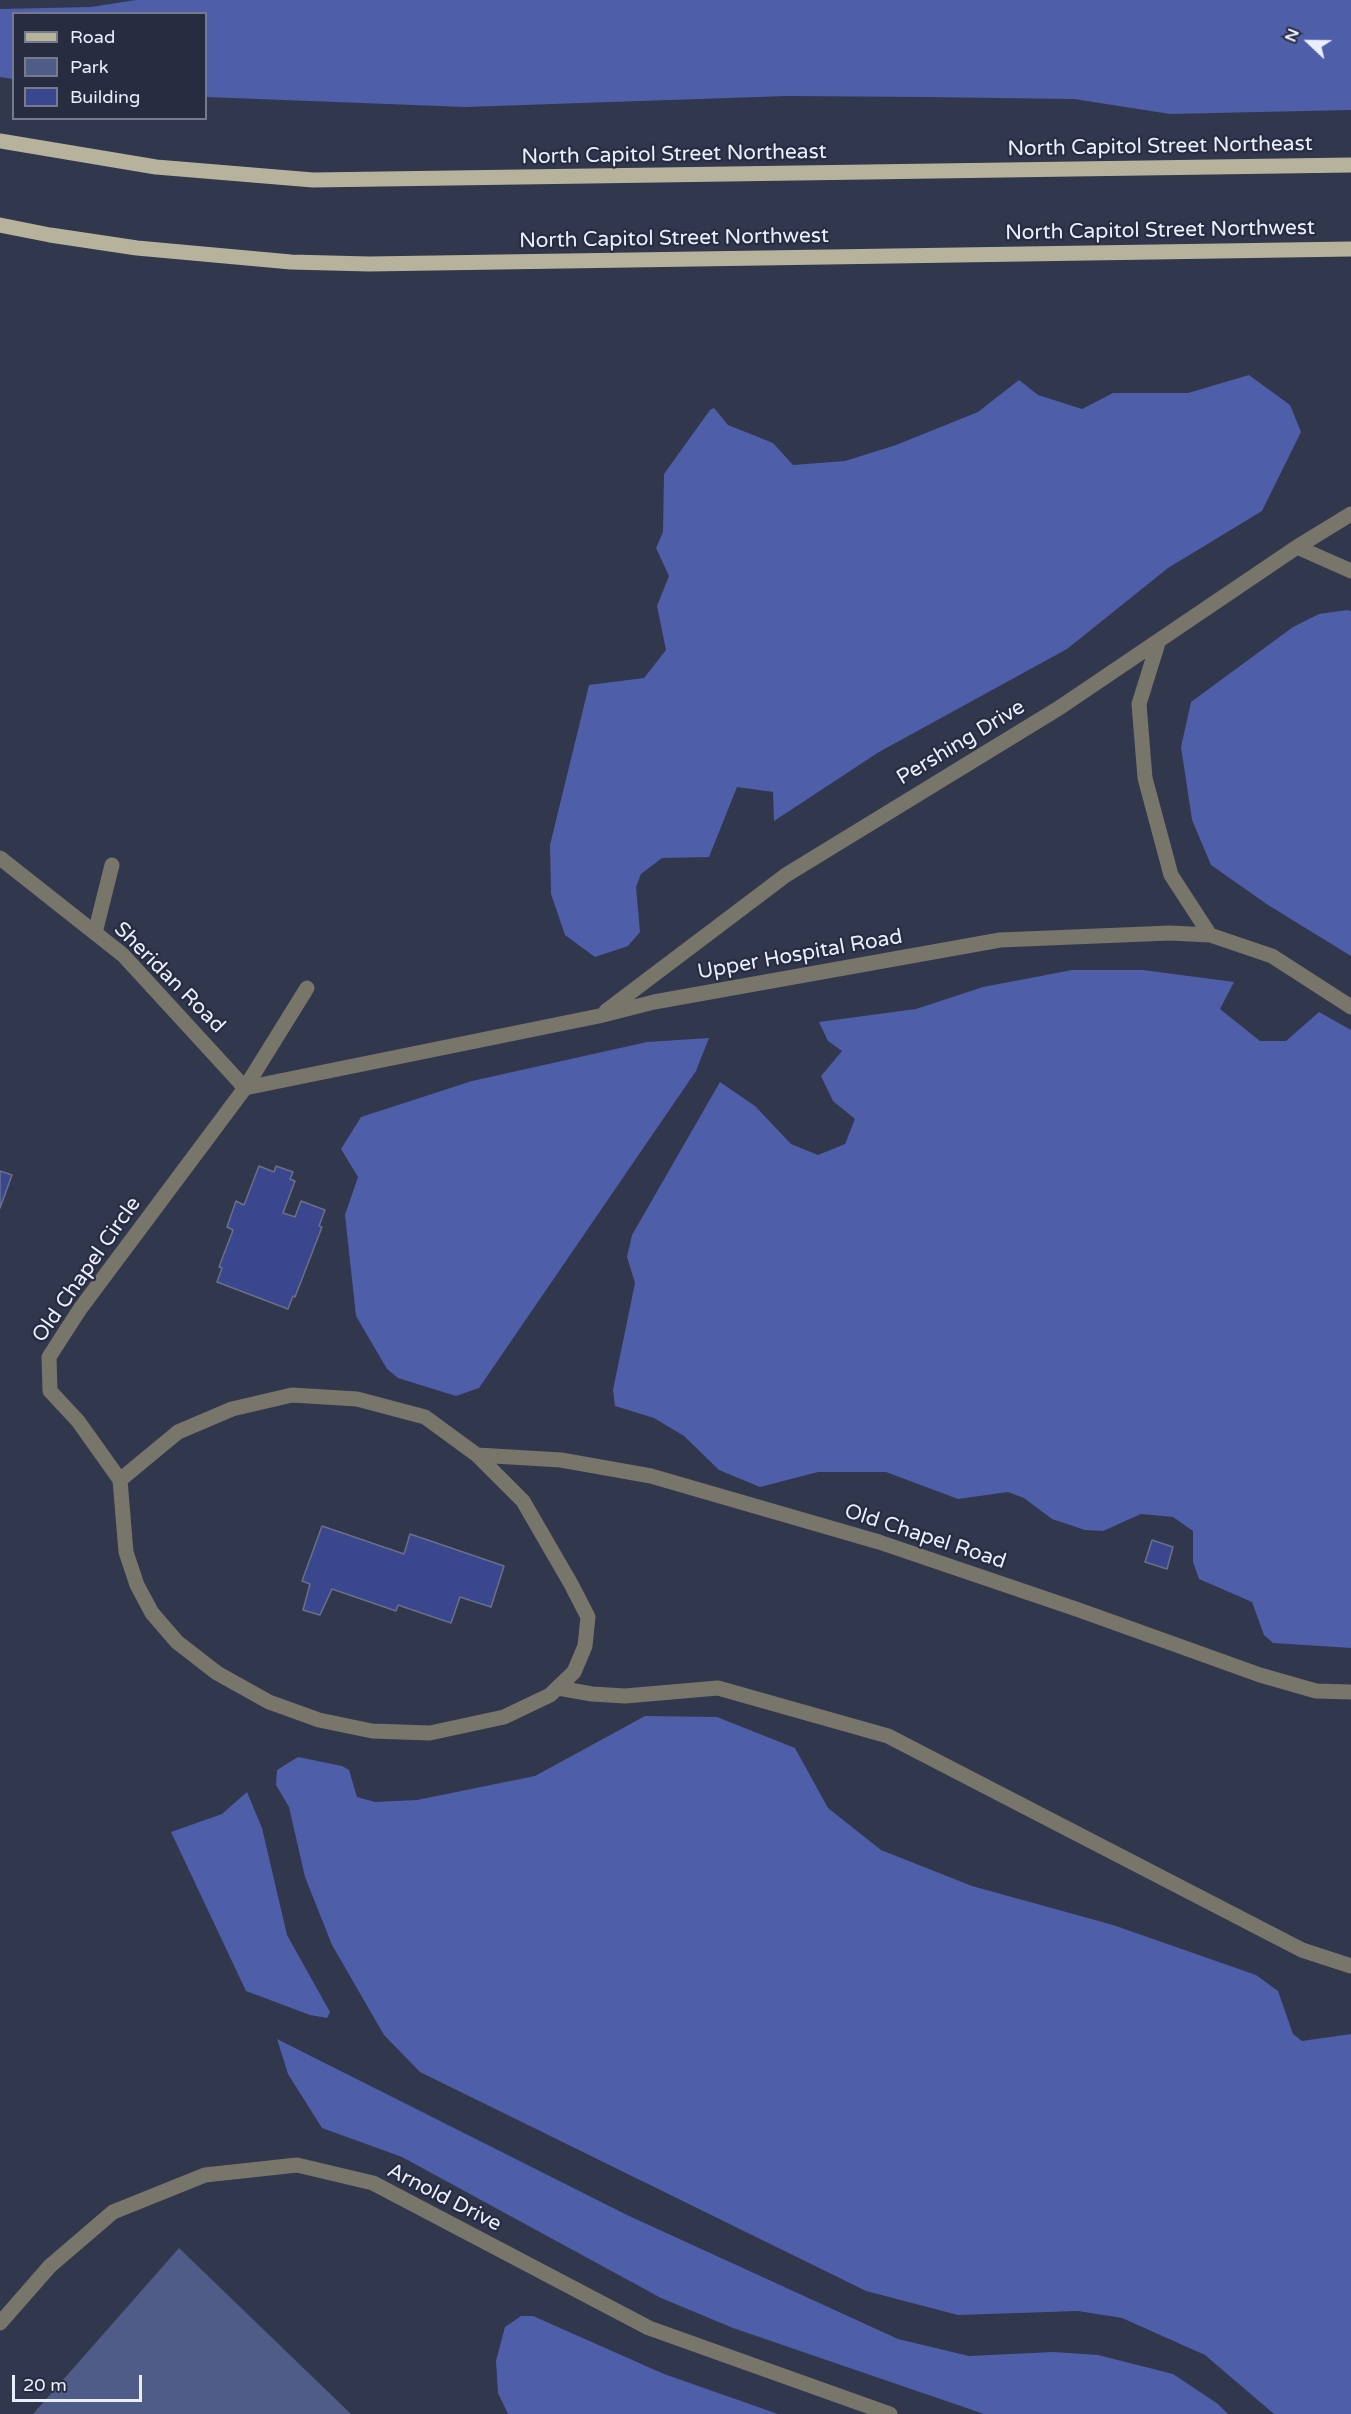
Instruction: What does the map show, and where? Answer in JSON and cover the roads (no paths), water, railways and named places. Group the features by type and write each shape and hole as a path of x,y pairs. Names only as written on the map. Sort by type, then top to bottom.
{"main road":[{"name":"North Capitol Street Northeast","path":"0,141 156,167 313,180 1351,165"},
{"name":"North Capitol Street Northwest","path":"0,225 159,251 291,262 462,264 1351,249"}],"street":[{"name":"Pershing Drive","path":"599,1016 786,875 1059,708 1297,547 1351,514"},
{"path":"1297,547 1351,571"},
{"path":"1158,643 1139,704 1145,778 1171,875 1210,935"},
{"name":"Sheridan Road","path":"0,858 123,955 246,1088"},
{"path":"95,933 112,865"},
{"name":"Upper Hospital Road","path":"246,1088 599,1016 654,1002 1000,940 1170,933 1210,935 1272,956 1351,1007"},
{"name":"Old Chapel Circle","path":"120,1480 78,1421 50,1391 49,1357 80,1309 246,1088 307,988"},
{"path":"292,1395 357,1399 425,1417 477,1455 523,1501 588,1617 585,1646 574,1672 550,1695 504,1717 430,1733 372,1731 319,1720 268,1702 217,1673 177,1641 152,1613 137,1585 126,1552 120,1480 178,1432 231,1409 292,1395"},
{"name":"Old Chapel Road","path":"477,1455 561,1460 651,1476 879,1542 1260,1675 1316,1691 1351,1692"},
{"path":"558,1688 591,1694 625,1696 718,1688 888,1736 1302,1950 1351,1966"},
{"name":"Arnold Drive","path":"0,2323 50,2266 113,2212 205,2175 297,2165 373,2183 649,2328 890,2414"}]}
